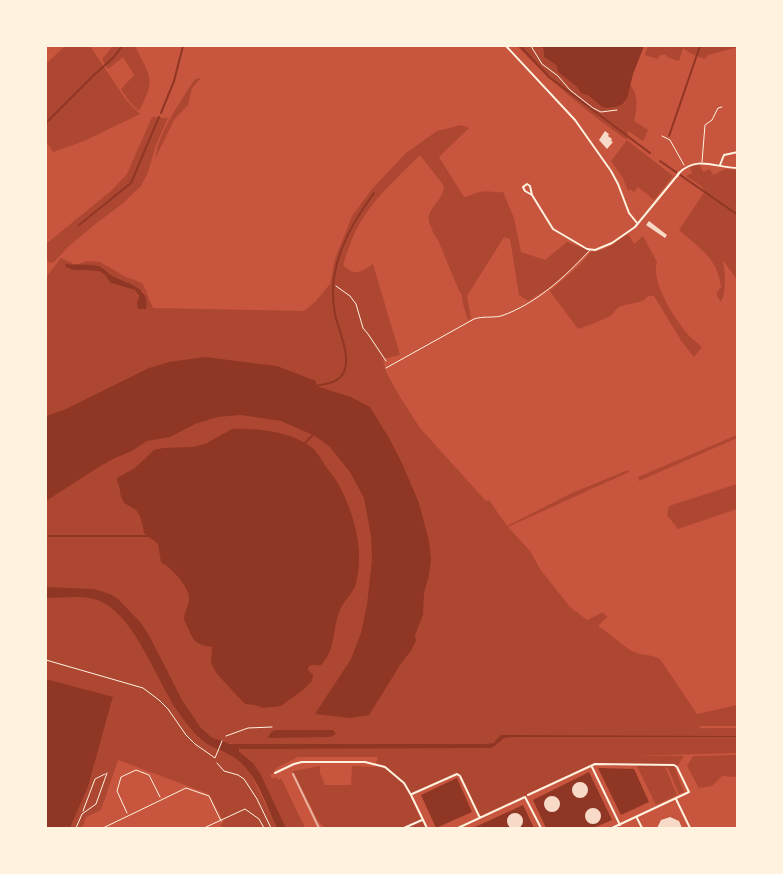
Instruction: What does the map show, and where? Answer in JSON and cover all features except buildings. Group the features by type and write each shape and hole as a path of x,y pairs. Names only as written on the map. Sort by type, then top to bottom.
{"street":[{"path":"506,46 575,120 616,180 631,216 638,224"},
{"path":"719,166 724,155 737,152"},
{"path":"531,195 553,229 590,250 604,247 638,224 685,167 702,162 737,168"},
{"path":"275,773 302,762 373,763 385,767 404,783 427,828"},
{"path":"458,828 595,764 677,767 689,792 612,828"},
{"path":"592,766 620,825"},
{"path":"411,795 457,774 480,818"},
{"path":"527,796 541,828"},
{"path":"675,799 690,828"},
{"path":"637,817 642,828"},
{"path":"404,828 423,820"}],"lane":[{"path":"702,162 705,125 712,120 718,108 722,107"},
{"path":"662,136 670,140 685,167"},
{"path":"387,367 474,319 502,315 528,302 548,290 590,250"},
{"path":"46,660 149,691 168,709 186,735 215,758 222,741"},
{"path":"128,815 117,791 121,777 136,770 149,775 161,799"},
{"path":"76,828 96,779 107,773 95,805 82,814"},
{"path":"103,828 186,788 209,796 221,821"},
{"path":"204,828 212,827 245,809 259,819 264,828"}],"path":[{"path":"531,46 542,64 589,105 601,112 617,110"},
{"path":"335,286 350,296 356,304 363,328 387,367"},
{"path":"222,741 229,735 248,728 272,727"},
{"path":"215,758 222,770 244,779 271,828"}],"shaded area":[{"path":"65,46 90,46 126,100 140,114 84,141 53,152 46,141 46,64"},
{"path":"113,46 138,46 136,48 150,79 148,92 139,111 121,89 134,75 123,57 108,69 102,59"},
{"path":"517,46 542,47 544,57 556,65 558,72 581,93 604,107 624,104 630,85 636,97 634,121 648,130 643,141 628,131 627,140 597,118 556,84"},
{"path":"538,46 644,46 627,99 623,104 606,108 581,93 558,72 556,65 544,57 543,48"},
{"path":"648,46 738,47 708,55 705,59 683,48 679,61 665,54 658,59 645,55"},
{"path":"201,78 192,88 188,105 174,120 156,157 160,139 171,117 195,79"},
{"path":"152,117 168,118 141,186 50,263 46,259 46,244 111,191 127,174"},
{"path":"461,125 469,128 439,157 464,197 483,191 503,192 514,218 521,252 545,260 567,242 590,250 555,284 528,301 519,295 510,239 504,237 467,296 471,318 468,320 461,293 429,223 430,212 440,198 444,186 420,155 366,213 343,265 358,272 373,264 400,355 383,359 386,372 420,428 486,501 489,500 507,526 572,493 628,470 629,472 508,527 530,551 540,569 570,607 587,620 603,612 607,617 598,626 632,651 660,659 697,714 737,705 737,726 699,726 737,728 737,736 502,736 490,745 228,743 218,750 235,757 248,769 277,828 222,828 220,825 224,822 209,794 118,760 101,810 86,817 82,828 70,828 88,787 113,698 46,679 46,330 50,330 46,329 46,277 61,258 75,265 65,264 83,271 99,271 104,273 111,283 136,290 139,300 147,304 144,292 100,266 77,265 87,261 100,262 143,284 153,308 304,311 330,284 335,259 352,216 372,189 406,153 437,131"},
{"path":"627,140 673,176 654,200 638,187 634,192 630,189 628,191 611,161"},
{"path":"699,163 703,172 710,169 713,175 725,169 737,170 737,280 723,260 725,287 721,302 717,294 721,287 716,268 700,248 679,230 705,191 686,176 692,173 690,167"},
{"path":"629,235 634,244 643,236 657,262 657,279 664,298 681,326 702,347 694,357 654,296 622,306 610,316 578,329 550,291 591,252 605,248"},
{"path":"65,264 99,266 137,287 145,296 146,309 138,309 139,296 135,290 111,283 99,271 74,270"},
{"path":"205,357 277,366 316,381 316,386 351,397 370,407 402,463 419,503 429,541 429,575 424,593 423,615 415,635 416,641 369,715 350,718 315,714 351,659 361,633 372,559 364,498 350,472 329,446 313,435 281,421 241,415 217,417 195,424 170,437 147,441 102,465 46,501 46,416 66,409 149,368"},
{"path":"232,429 282,434 312,448 342,491 356,530 359,557 356,583 340,610 329,653 321,665 311,665 309,668 313,675 312,681 281,706 263,708 245,704 217,674 211,663 212,647 194,640 184,620 189,599 185,586 174,572 161,562 158,544 144,533 136,510 123,501 117,481 117,478 135,468 154,450 205,444"},
{"path":"737,435 737,438 639,481 638,477"},
{"path":"737,484 737,509 678,529 667,515 669,506"},
{"path":"46,587 94,589 118,599 141,623 182,700 201,728 211,737 230,744 485,744 493,743 501,735 737,737 515,737 504,738 491,748 239,749 260,773 286,828 277,828 247,769 235,758 202,740 188,725 168,696 136,636 115,611 91,598 46,598"},
{"path":"46,679 113,697 88,787 70,828 46,828"},
{"path":"333,730 336,734 330,737 268,738 271,732"},
{"path":"738,737 737,753 635,756 684,756 678,765 674,766 684,792 679,794 668,768 665,767 677,795 656,805 636,764 595,763 480,816 459,773 410,795 425,828 325,828 318,821 293,771 320,766 325,785 351,785 352,766 375,767 378,757 298,757 276,768 270,775 272,779 281,778 305,828 286,828 260,773 239,750 491,748 504,738"},
{"path":"737,755 737,777 722,776 712,786 699,788 687,766 693,756"},
{"path":"598,768 634,769 649,802 621,815"},
{"path":"589,772 612,820 593,828 546,828 533,800"},
{"path":"457,778 472,812 436,828 421,795"},
{"path":"523,805 534,828 473,828"}],"waterway":[{"path":"46,123 122,46"},
{"path":"161,113 174,81 183,46"},
{"path":"520,46 549,77 650,153"},
{"path":"669,136 700,46"},
{"path":"79,225 131,183 159,117"},
{"path":"660,161 738,215"},
{"path":"315,386 335,381 344,372 346,358 335,314 334,281 341,250 374,193"},
{"path":"305,443 313,435"},
{"path":"48,536 148,536"}],"railway":[{"path":"293,774 319,828"}]}
